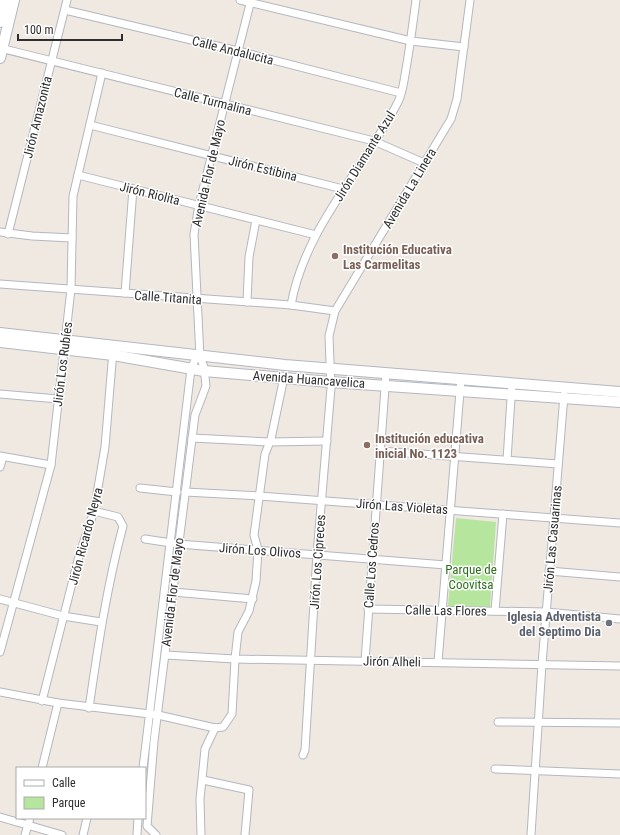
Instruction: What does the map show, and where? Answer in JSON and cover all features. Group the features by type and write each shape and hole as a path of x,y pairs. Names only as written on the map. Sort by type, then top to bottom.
{"main road":[{"path":"0,22 5,0"},
{"path":"1,52 14,0"},
{"name":"Avenida Huancavelica","path":"0,333 204,371 330,382 385,384 459,390 511,388"},
{"name":"Avenida Huancavelica","path":"0,342 113,345 329,369 460,379 511,388 565,392 620,392"},
{"name":"Avenida Huancavelica","path":"565,392 620,402"}],"street":[{"name":"Jirón Amazonita","path":"8,234 67,0"},
{"path":"240,0 251,1 411,41 464,47"},
{"name":"Jirón Diamante Azul","path":"291,306 295,284 316,235 374,141 401,93 411,41 416,0"},
{"name":"Avenida La Linera","path":"329,369 328,336 335,311 455,109 470,0"},
{"name":"Avenida Flor de Mayo","path":"156,835 147,826 164,655 196,411 206,386 204,367 199,354 198,299 194,234 199,205 251,1"},
{"name":"Calle Andalucita","path":"64,10 238,51 401,93"},
{"name":"Calle Turmalina","path":"1,52 51,61 102,73 374,141 424,163"},
{"name":"Jirón Los Rubíes","path":"0,648 51,466 71,289 73,196 102,73"},
{"name":"Jirón Estibina","path":"90,125 343,189"},
{"name":"Jirón Riolita","path":"78,175 316,235"},
{"path":"125,293 133,190"},
{"path":"247,302 248,257 256,220"},
{"path":"0,232 8,234 72,238"},
{"name":"Calle Titanita","path":"0,284 247,302 335,311"},
{"name":"Jirón Ricardo Neyra","path":"42,701 78,556 94,511 105,447 113,345"},
{"name":"Avenida Flor de Mayo","path":"143,767 191,369 199,354"},
{"name":"Jirón Los Cipreces","path":"303,755 305,750 317,554 327,441 330,382 329,369"},
{"name":"Calle Los Cedros","path":"365,661 386,374"},
{"path":"0,692 42,701 89,708 158,715 220,729 226,724 232,714 238,632 253,599 258,550 254,535 265,454 284,377"},
{"path":"438,662 460,379"},
{"path":"507,460 511,388"},
{"name":"Jirón Las Casuarinas","path":"530,835 549,571 565,392"},
{"path":"0,394 58,398"},
{"path":"192,438 269,442 327,441"},
{"path":"380,451 558,464"},
{"path":"0,467 1,457 51,466"},
{"path":"140,488 177,492"},
{"name":"Jirón Las Violetas","path":"185,492 376,504 620,523"},
{"path":"89,708 101,622 113,562 123,526 118,517 94,511"},
{"path":"495,611 503,514"},
{"name":"Jirón Los Olivos","path":"145,540 178,544 446,565"},
{"path":"549,571 620,577"},
{"path":"173,592 253,599"},
{"path":"0,599 63,616 101,622"},
{"name":"Calle Las Flores","path":"368,609 546,612 620,619"},
{"name":"Jirón Alheli","path":"164,655 235,659 620,666"},
{"path":"42,767 58,703"},
{"path":"498,722 620,723"},
{"path":"201,835 205,749 215,728"},
{"path":"495,769 620,774"},
{"path":"203,780 249,790 245,835"},
{"path":"0,817 29,821 62,835"},
{"path":"83,835 87,819"},
{"path":"137,835 138,819"},
{"path":"25,835 29,821"}],"green space":[{"name":"Parque de Coovitsa","path":"456,518 496,522 490,607 448,606"}],"place":[{"name":"Institución Educativa Las Carmelitas","path":"335,256"},
{"name":"Institución educativa inicial No. 1123","path":"367,445"},
{"name":"Iglesia Adventista del Septimo Dia","path":"609,623"}]}
